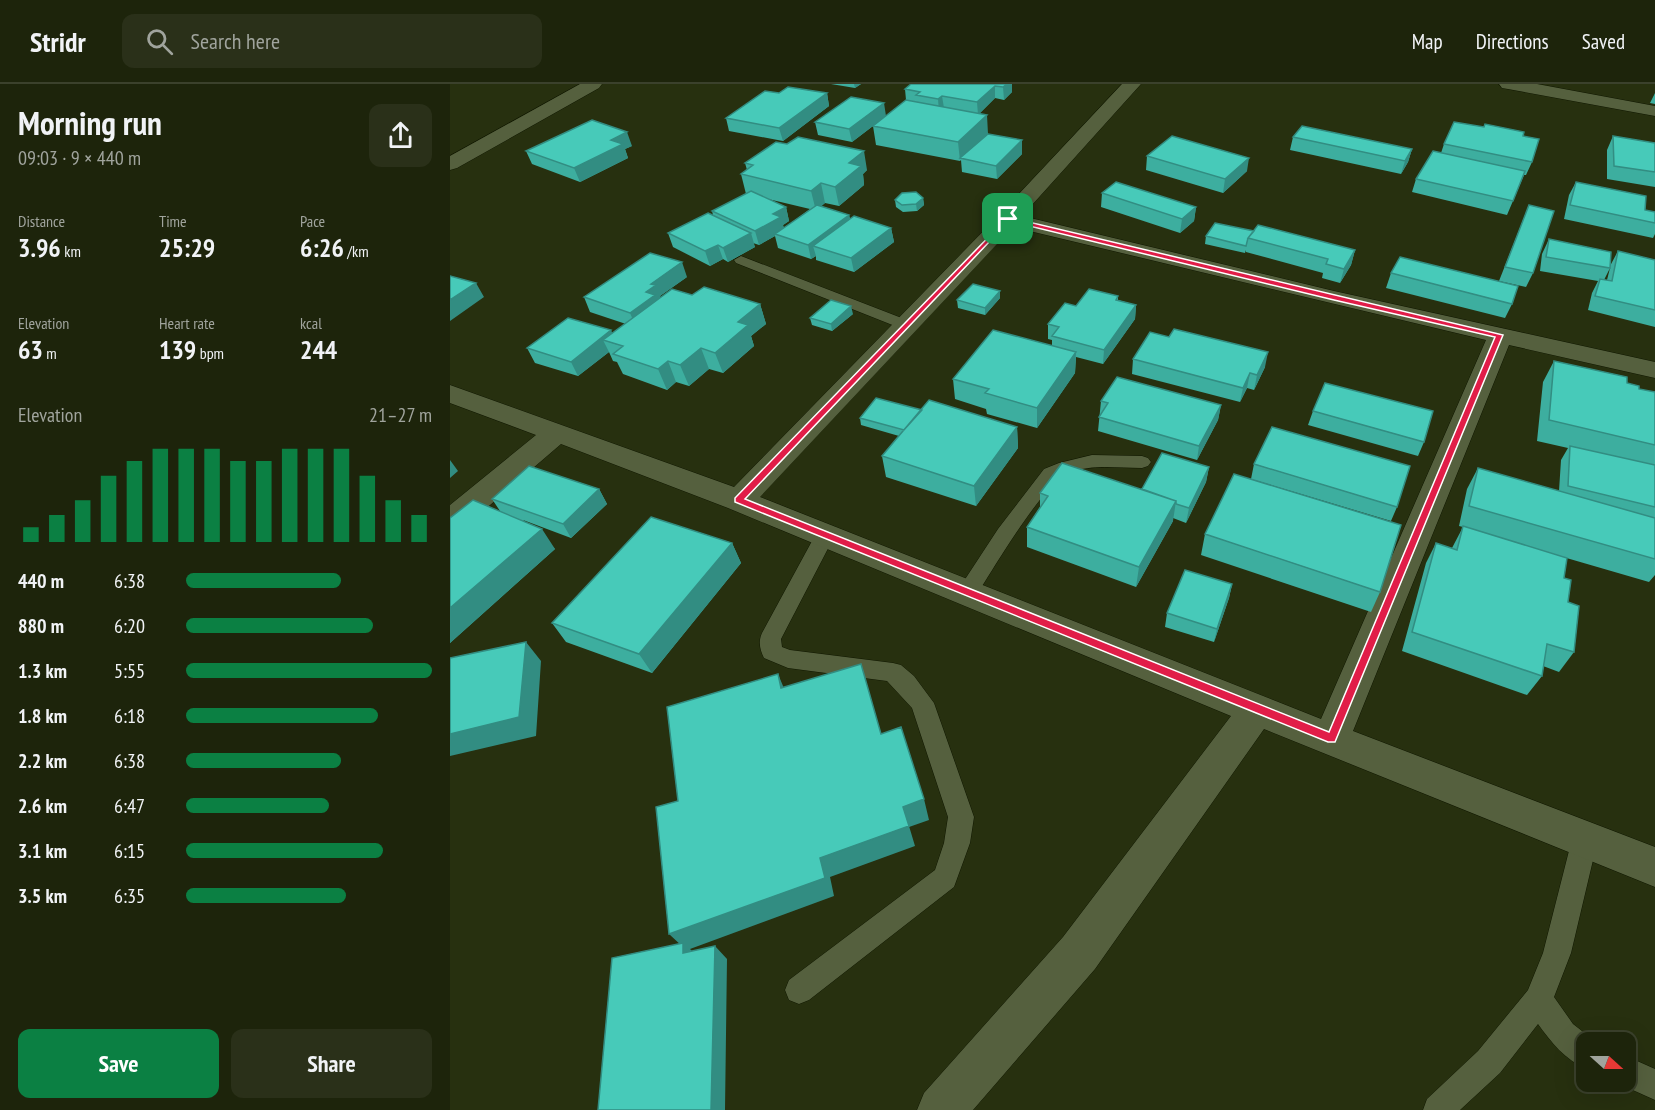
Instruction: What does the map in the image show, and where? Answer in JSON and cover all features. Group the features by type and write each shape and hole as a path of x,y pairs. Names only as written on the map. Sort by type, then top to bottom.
{"street":[{"path":"450,164 593,84"},
{"path":"739,500 1008,219 1132,84"},
{"path":"1508,84 1655,111"},
{"path":"1008,219 1334,298 1655,370"},
{"path":"1332,738 1500,335"},
{"path":"450,393 739,500 1257,710 1655,867"},
{"path":"450,522 558,432"},
{"path":"941,1110 1079,953 1257,710"}],"lane":[{"path":"741,260 906,325"},
{"path":"967,593 1005,534 1051,474 1066,467 1092,461 1142,462"},
{"path":"799,990 945,878 957,843 961,817 922,703 906,683 893,672 788,659 772,652 770,639 825,535"},
{"path":"1438,1110 1489,1062 1538,1000 1557,953 1585,839"},
{"path":"1538,1000 1563,1034 1576,1045"},
{"path":"1636,1076 1655,1085"}],"building":[{"path":"911,84 1007,84 1003,87 995,86 977,102 942,96 938,99 916,95 920,92 905,89"},
{"path":"788,87 827,93 779,128 726,118 765,91 779,93"},
{"path":"851,97 884,103 849,129 815,122"},
{"path":"906,100 987,115 958,142 873,126"},
{"path":"592,120 627,132 611,140 623,144 574,168 526,151"},
{"path":"1454,122 1484,127 1485,124 1524,132 1523,136 1539,139 1532,162 1444,144"},
{"path":"1302,126 1412,149 1405,161 1293,137"},
{"path":"988,134 1022,140 996,166 960,158"},
{"path":"1172,136 1249,158 1225,179 1147,156"},
{"path":"1613,136 1655,143 1655,172 1614,166"},
{"path":"798,137 864,151 849,163 861,166 835,187 821,183 811,191 741,174 753,165 745,163 776,142 787,144"},
{"path":"1433,151 1525,171 1513,201 1416,179"},
{"path":"1116,182 1196,207 1182,219 1102,193"},
{"path":"1576,182 1646,196 1645,210 1655,212 1655,223 1570,205"},
{"path":"751,191 786,207 773,214 781,217 755,231 712,211"},
{"path":"916,192 923,198 916,204 902,205 895,200 902,193"},
{"path":"817,205 849,215 808,245 775,234"},
{"path":"1529,205 1554,211 1533,273 1505,267"},
{"path":"708,213 751,233 723,248 718,245 705,251 668,233"},
{"path":"854,216 891,228 851,258 813,246"},
{"path":"1215,223 1254,231 1248,238 1246,246 1206,236"},
{"path":"1258,225 1355,250 1344,269 1326,264 1328,259 1248,238"},
{"path":"1549,239 1611,252 1610,268 1546,257"},
{"path":"1618,251 1655,260 1655,310 1595,296 1600,279 1612,281"},
{"path":"650,253 682,262 651,284 656,285 646,292 655,295 630,313 584,297"},
{"path":"1400,257 1518,286 1512,304 1391,273"},
{"path":"450,276 476,283 450,300"},
{"path":"973,284 1000,291 985,308 957,300"},
{"path":"704,287 760,304 738,322 748,325 715,353 701,348 680,365 668,361 658,369 613,354 623,346 603,340 672,289 692,295"},
{"path":"1089,289 1118,296 1116,300 1136,305 1104,350 1052,336 1059,327 1048,324 1065,303 1076,306"},
{"path":"831,300 851,306 831,324 810,318"},
{"path":"568,318 611,330 571,362 527,348"},
{"path":"1174,329 1268,352 1257,375 1250,373 1243,388 1133,359 1150,332 1169,337"},
{"path":"993,330 1076,352 1037,408 985,393 989,389 953,379"},
{"path":"1554,361 1627,377 1627,383 1639,386 1639,389 1655,392 1655,445 1549,420"},
{"path":"1117,377 1221,405 1199,446 1099,417 1108,403 1101,401"},
{"path":"1325,383 1433,411 1424,442 1313,411"},
{"path":"876,398 922,410 904,430 860,418"},
{"path":"929,400 1017,427 974,486 882,456"},
{"path":"1272,427 1410,466 1397,507 1254,464"},
{"path":"1570,446 1655,465 1655,507 1568,486"},
{"path":"1162,453 1209,467 1189,508 1142,489"},
{"path":"1062,463 1176,501 1139,567 1027,527 1048,496 1040,493"},
{"path":"529,466 599,489 563,524 492,499"},
{"path":"1478,468 1655,518 1655,559 1469,506"},
{"path":"1234,474 1401,525 1380,592 1205,534"},
{"path":"473,500 542,529 450,608 450,518"},
{"path":"651,517 732,543 639,654 552,623"},
{"path":"1463,526 1567,558 1564,578 1571,580 1568,602 1579,606 1574,652 1547,644 1542,676 1412,632 1436,543 1457,550"},
{"path":"1185,570 1232,584 1217,629 1167,613"},
{"path":"526,642 519,717 450,734 450,658"},
{"path":"861,664 881,734 901,727 924,799 903,807 909,826 820,858 825,878 669,934 656,807 678,801 667,707 778,674 781,688"},
{"path":"683,943 683,953 715,946 711,1110 598,1110 612,958"}],"route":[{"path":"1008,219 1334,298 1500,335 1332,738 1257,710 739,500 1008,219"}]}
